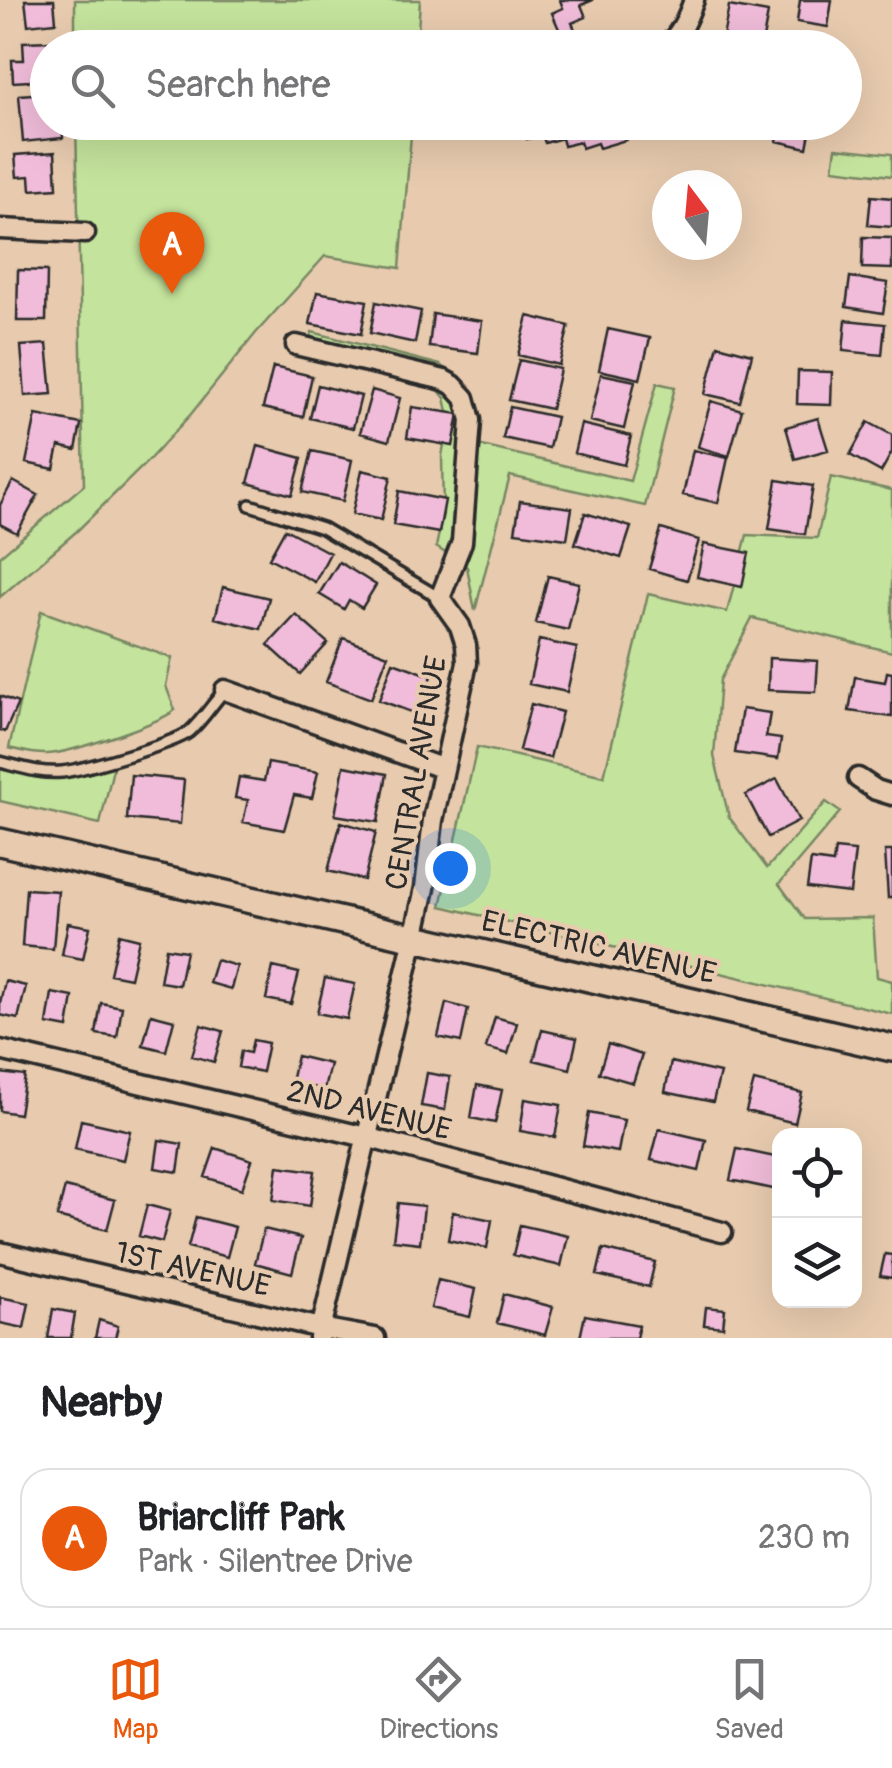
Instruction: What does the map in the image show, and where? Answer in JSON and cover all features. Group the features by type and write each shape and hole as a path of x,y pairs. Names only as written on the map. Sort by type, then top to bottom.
{"street":[{"path":"680,30 694,0"},
{"path":"0,229 85,234"},
{"path":"296,345 444,380 465,398 471,420 466,522 440,598"},
{"name":"CENTRAL AVENUE","path":"320,1333 425,888 433,820 467,663 460,626 440,598"},
{"path":"224,690 444,769"},
{"path":"858,778 892,795"},
{"name":"ELECTRIC AVENUE","path":"0,842 892,1048"},
{"name":"2ND AVENUE","path":"0,1050 366,1136 722,1232"},
{"name":"1ST AVENUE","path":"0,1252 320,1333 374,1338"}],"lane":[{"path":"250,506 322,528 440,598"},
{"path":"0,762 42,772 64,772 144,750 190,731 224,690"}],"green space":[{"path":"75,0 420,0 418,30 75,30"},
{"path":"76,140 411,140 400,268 325,256 147,462 77,531 0,597 0,556 84,485"},
{"path":"836,148 892,154 892,176 833,169"},
{"path":"312,332 440,365 460,381 465,442 630,481 657,383 675,387 645,506 510,476 475,611 467,567 436,547 443,514 442,456 449,416 445,398 435,386 306,352"},
{"path":"831,477 892,490 892,652 752,618 720,680 714,756 729,817 767,868 826,802 840,812 779,884 805,919 873,918 877,977 892,981 892,1014 441,906 477,747 604,776 648,594 727,612 747,535 817,538"},
{"path":"41,611 172,658 166,686 175,710 134,729 59,752 38,754 9,748"},
{"path":"117,752 100,824 0,801 0,764 33,772 69,768"}],"building":[{"path":"25,0 54,0 56,22 28,25"},
{"path":"560,0 593,0 581,5 586,17 572,23 575,30 559,30 552,13 563,8"},
{"path":"800,0 832,0 828,27 797,22"},
{"path":"729,6 768,13 765,30 724,30"},
{"path":"23,42 30,42 30,81 13,82 12,60 24,60"},
{"path":"30,94 30,140 43,140 23,142 19,95"},
{"path":"562,140 626,140 599,148 597,143 582,148 580,142 564,146"},
{"path":"777,140 809,140 807,148"},
{"path":"55,152 57,188 31,190 30,176 17,177 15,155"},
{"path":"871,196 892,198 892,227 868,225"},
{"path":"863,237 892,238 892,269 862,268"},
{"path":"18,270 47,271 46,321 17,321"},
{"path":"850,277 888,283 883,313 846,307"},
{"path":"317,292 367,301 361,334 310,324"},
{"path":"376,302 421,311 415,343 370,333"},
{"path":"433,314 482,321 478,353 429,347"},
{"path":"528,316 569,326 559,365 518,355"},
{"path":"846,320 885,324 882,355 843,351"},
{"path":"608,329 650,338 640,379 599,370"},
{"path":"47,344 52,394 25,396 21,346"},
{"path":"718,345 752,354 740,402 705,394"},
{"path":"519,360 560,369 551,409 509,400"},
{"path":"273,367 312,376 303,417 263,408"},
{"path":"798,371 832,372 831,405 797,404"},
{"path":"601,374 635,381 624,429 590,421"},
{"path":"318,385 361,396 353,428 310,418"},
{"path":"372,390 400,398 389,441 360,433"},
{"path":"711,401 742,410 729,456 698,447"},
{"path":"412,407 459,414 453,446 407,438"},
{"path":"510,407 556,417 549,448 503,438"},
{"path":"36,415 81,424 76,450 59,446 54,469 26,463"},
{"path":"818,418 828,450 795,459 786,427"},
{"path":"868,422 892,435 892,452 881,472 850,455"},
{"path":"581,424 631,436 624,465 574,453"},
{"path":"258,446 302,458 292,495 248,483"},
{"path":"693,450 728,458 718,503 683,495"},
{"path":"312,451 352,460 343,501 302,492"},
{"path":"362,470 391,477 381,520 352,514"},
{"path":"777,480 813,486 805,534 769,529"},
{"path":"13,481 38,495 17,533 0,524 0,505"},
{"path":"399,491 445,500 439,533 393,525"},
{"path":"520,501 572,508 567,539 515,532"},
{"path":"585,513 631,527 621,558 575,544"},
{"path":"285,529 330,553 315,582 269,558"},
{"path":"661,529 699,540 687,580 649,569"},
{"path":"704,544 749,553 742,587 697,577"},
{"path":"339,562 376,585 362,608 349,600 344,609 319,594"},
{"path":"548,576 579,583 568,630 536,623"},
{"path":"223,587 269,598 261,629 215,618"},
{"path":"296,615 328,643 300,674 268,645"},
{"path":"343,638 388,655 371,699 326,682"},
{"path":"539,640 577,648 567,692 529,684"},
{"path":"769,658 818,661 816,692 768,690"},
{"path":"393,662 432,676 419,715 379,700"},
{"path":"887,672 892,673 892,717 849,711 855,677 885,682"},
{"path":"0,696 18,703 5,732 0,730"},
{"path":"531,704 562,712 550,758 519,750"},
{"path":"742,709 770,713 766,737 781,739 778,759 735,753"},
{"path":"268,763 318,772 312,798 294,795 284,830 243,822 248,800 235,798 239,777 264,781"},
{"path":"344,766 387,774 378,822 335,815"},
{"path":"131,775 184,780 180,824 127,819"},
{"path":"777,779 799,821 768,837 746,795"},
{"path":"341,822 376,832 364,880 328,871"},
{"path":"835,849 855,851 850,893 807,888 811,860 833,863"},
{"path":"885,851 892,851 892,898 888,898"},
{"path":"26,889 58,891 53,949 22,946"},
{"path":"68,923 90,927 83,959 62,955"},
{"path":"119,934 139,939 130,978 110,974"},
{"path":"166,948 186,951 179,985 160,982"},
{"path":"216,960 237,966 231,989 209,983"},
{"path":"273,967 299,973 291,1004 266,999"},
{"path":"325,978 355,984 347,1019 317,1013"},
{"path":"5,981 26,986 18,1019 0,1015"},
{"path":"52,993 73,997 68,1028 47,1024"},
{"path":"101,1003 122,1007 117,1037 96,1034"},
{"path":"446,1003 468,1009 461,1042 438,1037"},
{"path":"151,1014 174,1020 166,1051 143,1045"},
{"path":"495,1017 517,1023 508,1054 486,1048"},
{"path":"201,1025 223,1031 214,1062 192,1056"},
{"path":"542,1030 577,1038 570,1069 534,1060"},
{"path":"253,1040 268,1043 262,1072 238,1067 241,1051 250,1053"},
{"path":"608,1044 642,1055 633,1083 599,1073"},
{"path":"297,1056 330,1064 324,1090 291,1082"},
{"path":"671,1062 720,1073 713,1102 665,1092"},
{"path":"0,1073 25,1076 19,1114 0,1111"},
{"path":"427,1073 450,1077 445,1110 421,1106"},
{"path":"754,1081 802,1093 795,1123 746,1111"},
{"path":"477,1085 502,1090 495,1123 471,1118"},
{"path":"525,1099 561,1105 555,1137 520,1131"},
{"path":"589,1113 624,1120 618,1152 583,1146"},
{"path":"81,1120 130,1131 123,1160 75,1149"},
{"path":"659,1129 706,1140 699,1171 651,1160"},
{"path":"159,1140 182,1144 178,1172 155,1168"},
{"path":"215,1148 252,1160 242,1189 205,1177"},
{"path":"737,1149 772,1156 772,1189 730,1180"},
{"path":"278,1166 315,1171 310,1206 273,1200"},
{"path":"65,1187 115,1200 107,1230 57,1217"},
{"path":"398,1203 424,1206 420,1243 393,1240"},
{"path":"147,1205 170,1211 162,1242 139,1236"},
{"path":"453,1212 492,1220 487,1248 448,1240"},
{"path":"196,1217 235,1227 227,1257 188,1247"},
{"path":"520,1225 568,1236 561,1266 513,1255"},
{"path":"264,1229 301,1238 292,1273 255,1263"},
{"path":"603,1249 655,1262 649,1287 597,1275"},
{"path":"885,1254 892,1255 892,1278 880,1276"},
{"path":"438,1280 476,1289 470,1317 431,1308"},
{"path":"504,1294 553,1307 545,1335 497,1323"},
{"path":"0,1297 29,1303 24,1328 0,1323"},
{"path":"706,1307 725,1309 723,1327 704,1325"},
{"path":"53,1309 75,1313 71,1338 48,1338"},
{"path":"585,1315 639,1325 636,1338 580,1338"},
{"path":"99,1320 118,1326 115,1338 95,1338"}],"place":[{"name":"Briarcliff Park","path":"172,294"}]}
